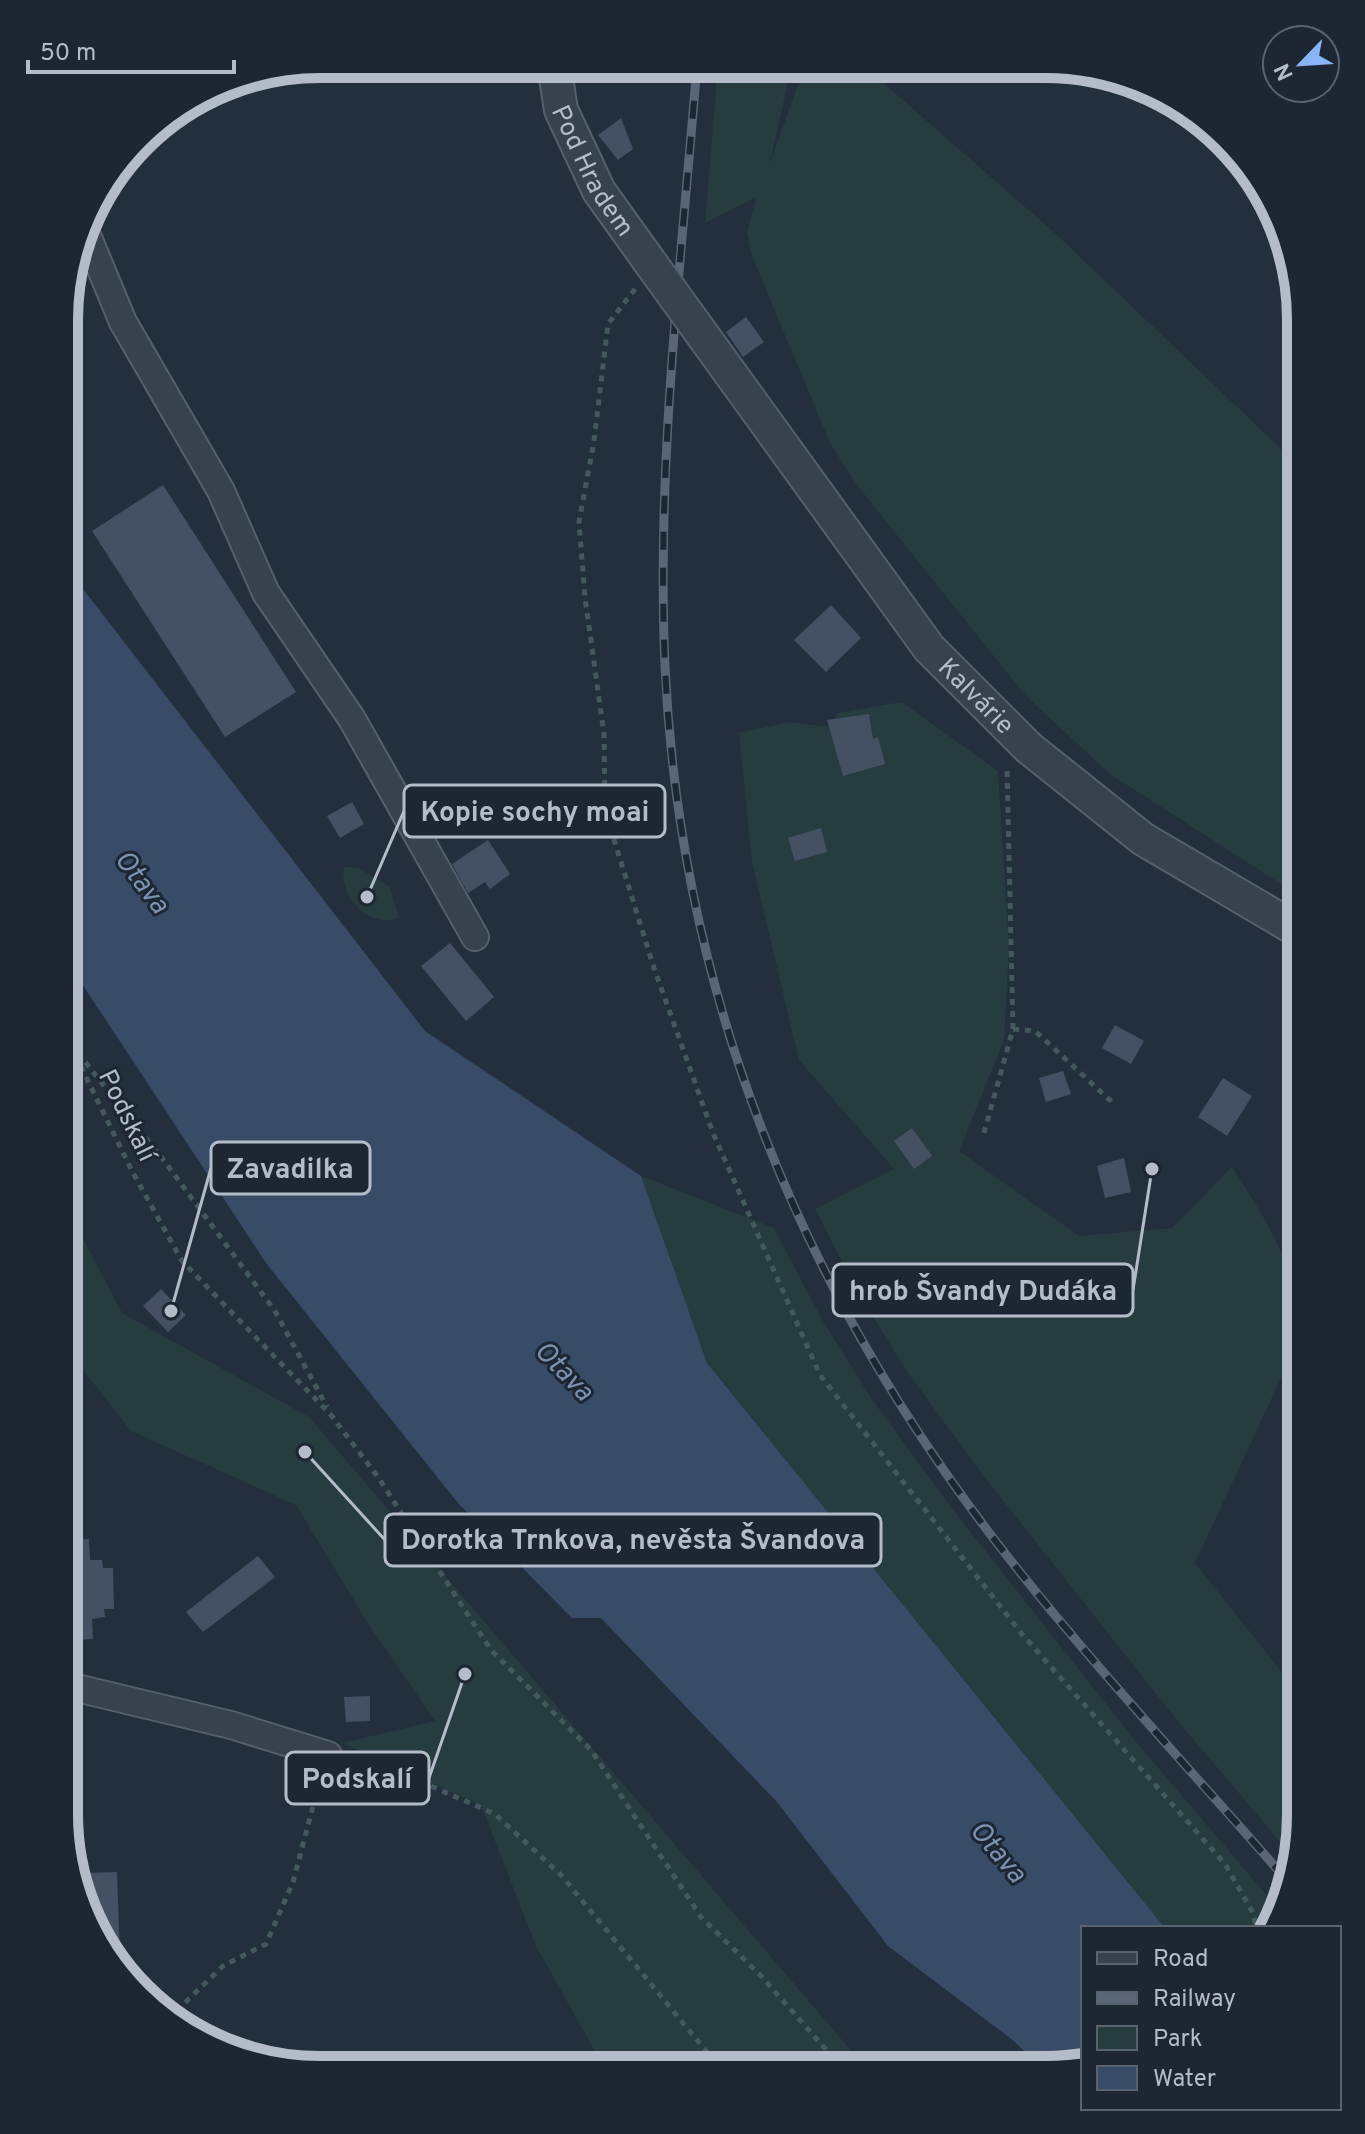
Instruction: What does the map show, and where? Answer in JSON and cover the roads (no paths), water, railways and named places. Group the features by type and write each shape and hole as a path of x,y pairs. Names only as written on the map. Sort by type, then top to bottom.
{"street":[{"name":"Pod Hradem","path":"556,78 561,110 599,191 733,377"},
{"path":"90,244 123,322 221,491 266,593 352,719 475,937"},
{"name":"Kalvárie","path":"733,377 929,648 1005,725 1029,748 1143,839 1287,924"},
{"path":"78,1688 231,1725 328,1755"}],"water":[{"name":"Otava","path":"78,583 425,1031 641,1176 707,1363 1163,1926 1081,1926 1081,2052 1029,2056 1014,2041 888,1946 777,1802 601,1618 572,1618 458,1503 266,1263 78,978"}],"railway":[{"path":"696,78 667,440 663,591 665,666 675,787 695,904 724,1019 762,1130 809,1239 864,1343 927,1445 997,1543 1066,1629 1279,1872"}],"place":[{"name":"Kopie sochy moai","path":"367,897"},
{"name":"hrob Švandy Dudáka","path":"1152,1169"},
{"name":"Zavadilka","path":"171,1311"},
{"name":"Dorotka Trnkova, nevěsta Švandova","path":"305,1452"},
{"name":"Podskalí","path":"465,1674"}]}
